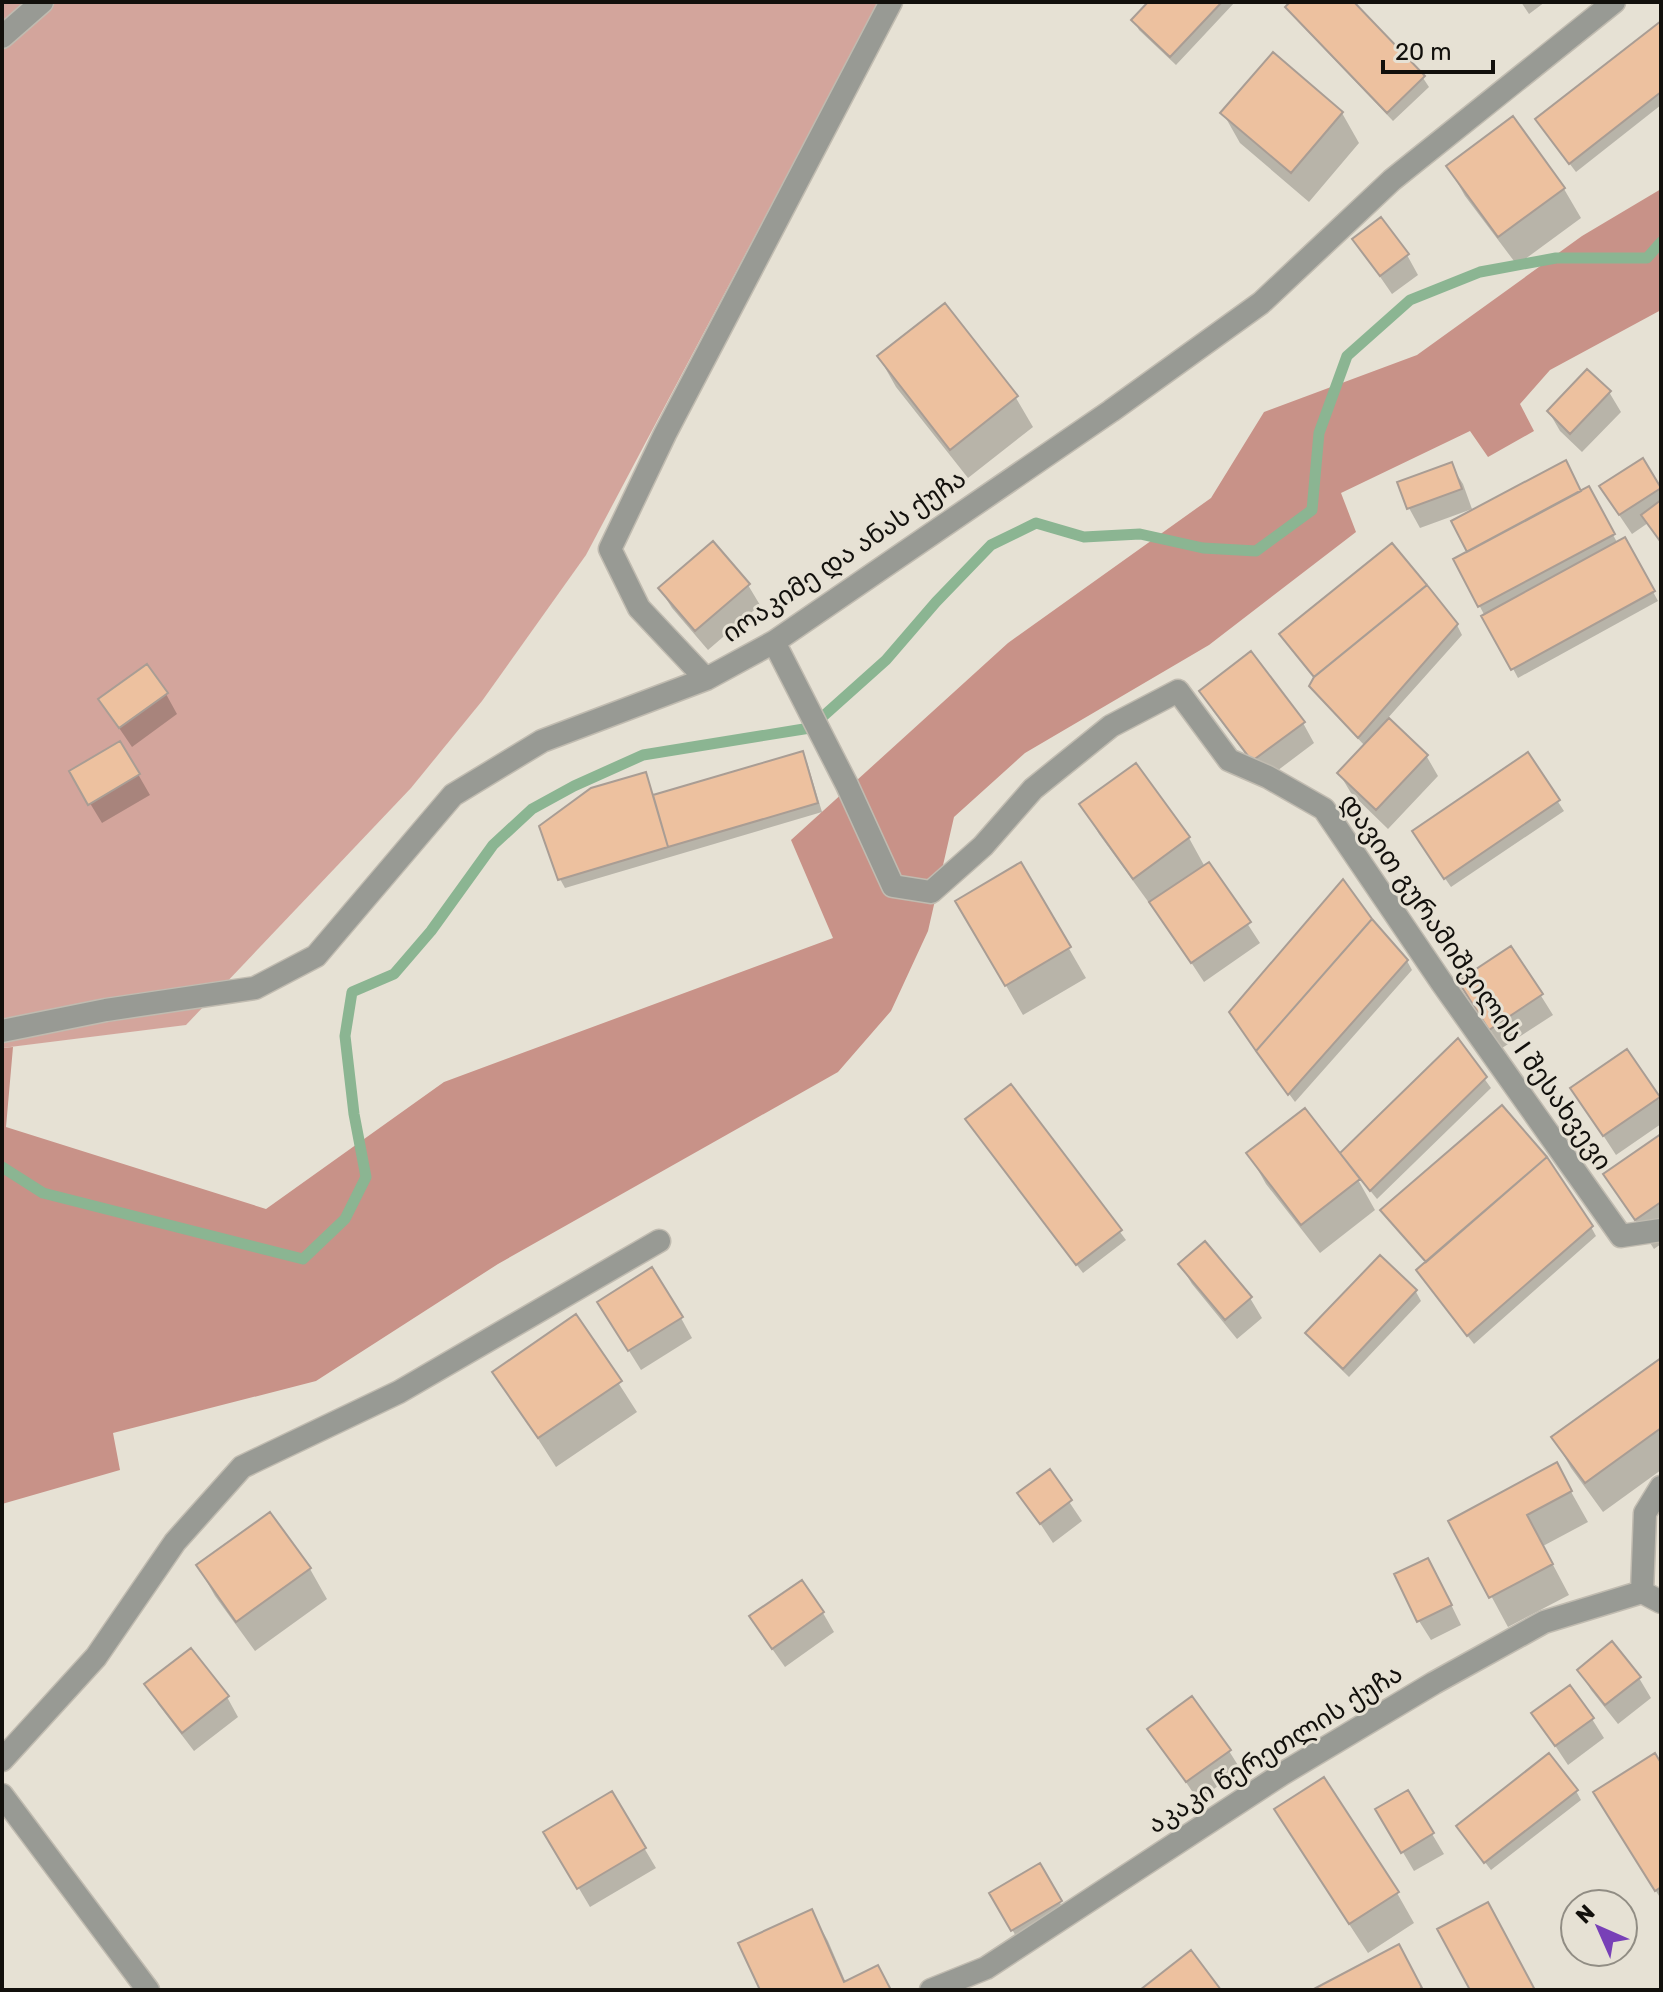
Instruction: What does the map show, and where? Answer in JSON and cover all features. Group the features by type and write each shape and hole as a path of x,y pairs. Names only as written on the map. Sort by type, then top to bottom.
{"street":[{"path":"2,37 42,2"},
{"path":"706,679 639,608 610,549 665,434 891,2"},
{"name":"იოაკიმე და ანას ქუჩა","path":"2,1031 106,1010 255,988 316,956 453,795 542,741 706,679 774,642 1111,411 1261,303 1392,180 1614,2"},
{"name":"დავით გურამიშვილის I შესახვევი","path":"774,642 824,739 893,886 931,892 983,846 1033,789 1111,726 1178,691 1229,760 1268,777 1324,809 1442,983 1621,1236 1661,1230"},
{"path":"2,1760 96,1657 175,1542 242,1467 399,1392 659,1241"},
{"path":"1652,1597 1645,1513 1661,1487"},
{"name":"აკაკი წერეთლის ქუჩა","path":"931,1990 986,1968 1282,1774 1434,1683 1544,1622 1652,1597"},
{"path":"2,1795 148,1990"},
{"path":"961,1990 986,1968"}],"shaded area":[{"path":"2,2 879,2 586,555 482,701 411,788 186,1025 2,1048"},
{"path":"1661,189 1661,310 1550,370 1520,404 1534,431 1488,457 1470,431 1341,493 1356,532 1209,645 1025,753 954,817 928,931 891,1011 838,1072 498,1264 316,1381 113,1433 120,1470 2,1504 2,1048 13,1047 6,1127 266,1209 444,1082 833,938 791,840 1008,643 1211,498 1264,412 1417,355 1582,236"}],"building":[{"path":"1148,2 1222,2 1170,57 1131,20"},
{"path":"1290,2 1354,2 1425,76 1387,113 1285,7"},
{"path":"1661,21 1661,92 1569,164 1535,119"},
{"path":"1273,52 1343,112 1291,173 1220,113"},
{"path":"1513,116 1565,188 1498,237 1446,166"},
{"path":"1381,217 1409,254 1380,276 1352,239"},
{"path":"945,303 1018,396 950,450 877,356"},
{"path":"1587,369 1611,391 1570,434 1547,411"},
{"path":"1643,458 1661,488 1619,515 1599,486"},
{"path":"1566,460 1581,491 1467,552 1451,521"},
{"path":"1452,462 1462,489 1407,509 1397,482"},
{"path":"1589,486 1615,534 1478,607 1453,559"},
{"path":"1661,500 1661,540 1660,541 1641,515"},
{"path":"1625,537 1655,591 1511,670 1481,616"},
{"path":"713,541 750,584 695,631 658,588"},
{"path":"1392,543 1427,585 1314,677 1279,634"},
{"path":"1427,585 1458,624 1358,738 1309,686 1314,677"},
{"path":"1251,651 1305,722 1252,761 1199,691"},
{"path":"147,664 168,693 119,728 98,699"},
{"path":"1389,718 1428,755 1376,810 1337,773"},
{"path":"120,741 140,774 88,805 69,771"},
{"path":"803,751 818,803 668,847 653,795"},
{"path":"1528,752 1560,800 1444,879 1412,831"},
{"path":"1136,763 1190,837 1133,879 1079,804"},
{"path":"646,772 668,847 558,880 539,826 591,788"},
{"path":"1021,862 1071,947 1005,986 955,901"},
{"path":"1209,862 1251,922 1191,963 1149,902"},
{"path":"1343,879 1372,919 1256,1051 1229,1012"},
{"path":"1372,919 1408,960 1288,1095 1256,1051"},
{"path":"1511,946 1543,994 1489,1030 1458,981"},
{"path":"1458,1038 1487,1077 1370,1191 1340,1153"},
{"path":"1627,1049 1660,1097 1603,1136 1570,1088"},
{"path":"1011,1084 1122,1230 1076,1265 965,1119"},
{"path":"1502,1105 1547,1157 1426,1262 1380,1210"},
{"path":"1305,1108 1360,1179 1301,1225 1246,1153"},
{"path":"1661,1134 1661,1202 1635,1220 1603,1174"},
{"path":"1547,1157 1593,1226 1467,1336 1416,1270"},
{"path":"1205,1241 1252,1297 1225,1320 1178,1264"},
{"path":"1380,1255 1417,1290 1343,1369 1305,1333"},
{"path":"652,1267 683,1317 628,1351 597,1302"},
{"path":"576,1314 622,1381 538,1438 492,1372"},
{"path":"1661,1358 1661,1428 1585,1483 1551,1437"},
{"path":"1557,1462 1572,1491 1527,1515 1553,1564 1489,1598 1448,1521"},
{"path":"1050,1469 1072,1500 1040,1524 1017,1493"},
{"path":"270,1512 311,1568 236,1622 196,1565"},
{"path":"1428,1558 1452,1605 1417,1622 1394,1574"},
{"path":"802,1580 824,1612 772,1649 749,1616"},
{"path":"1612,1641 1641,1677 1605,1705 1577,1670"},
{"path":"191,1648 229,1696 182,1733 144,1684"},
{"path":"1570,1685 1594,1718 1555,1746 1531,1713"},
{"path":"1192,1696 1231,1750 1186,1782 1147,1729"},
{"path":"1549,1753 1578,1790 1484,1863 1456,1826"},
{"path":"1655,1753 1661,1763 1661,1887 1655,1891 1593,1792"},
{"path":"1324,1777 1399,1892 1349,1924 1274,1809"},
{"path":"1408,1790 1434,1833 1401,1853 1375,1809"},
{"path":"612,1791 646,1848 577,1889 543,1832"},
{"path":"1040,1863 1062,1901 1011,1931 989,1893"},
{"path":"1488,1902 1535,1990 1470,1990 1437,1929"},
{"path":"812,1909 844,1982 878,1965 891,1990 760,1990 738,1943"},
{"path":"1399,1944 1422,1988 1312,1990"},
{"path":"1191,1950 1221,1990 1140,1990"}],"waterway":[{"path":"2,1167 43,1193 303,1259 345,1219 366,1177 354,1114 345,1036 352,992 394,974 431,931 493,845 532,809 643,755 810,728 886,660 991,545 1036,523 1084,537 1140,534 1203,548 1256,551 1312,510 1319,433 1347,356 1410,300 1480,272 1556,258 1647,258 1661,242"}]}
